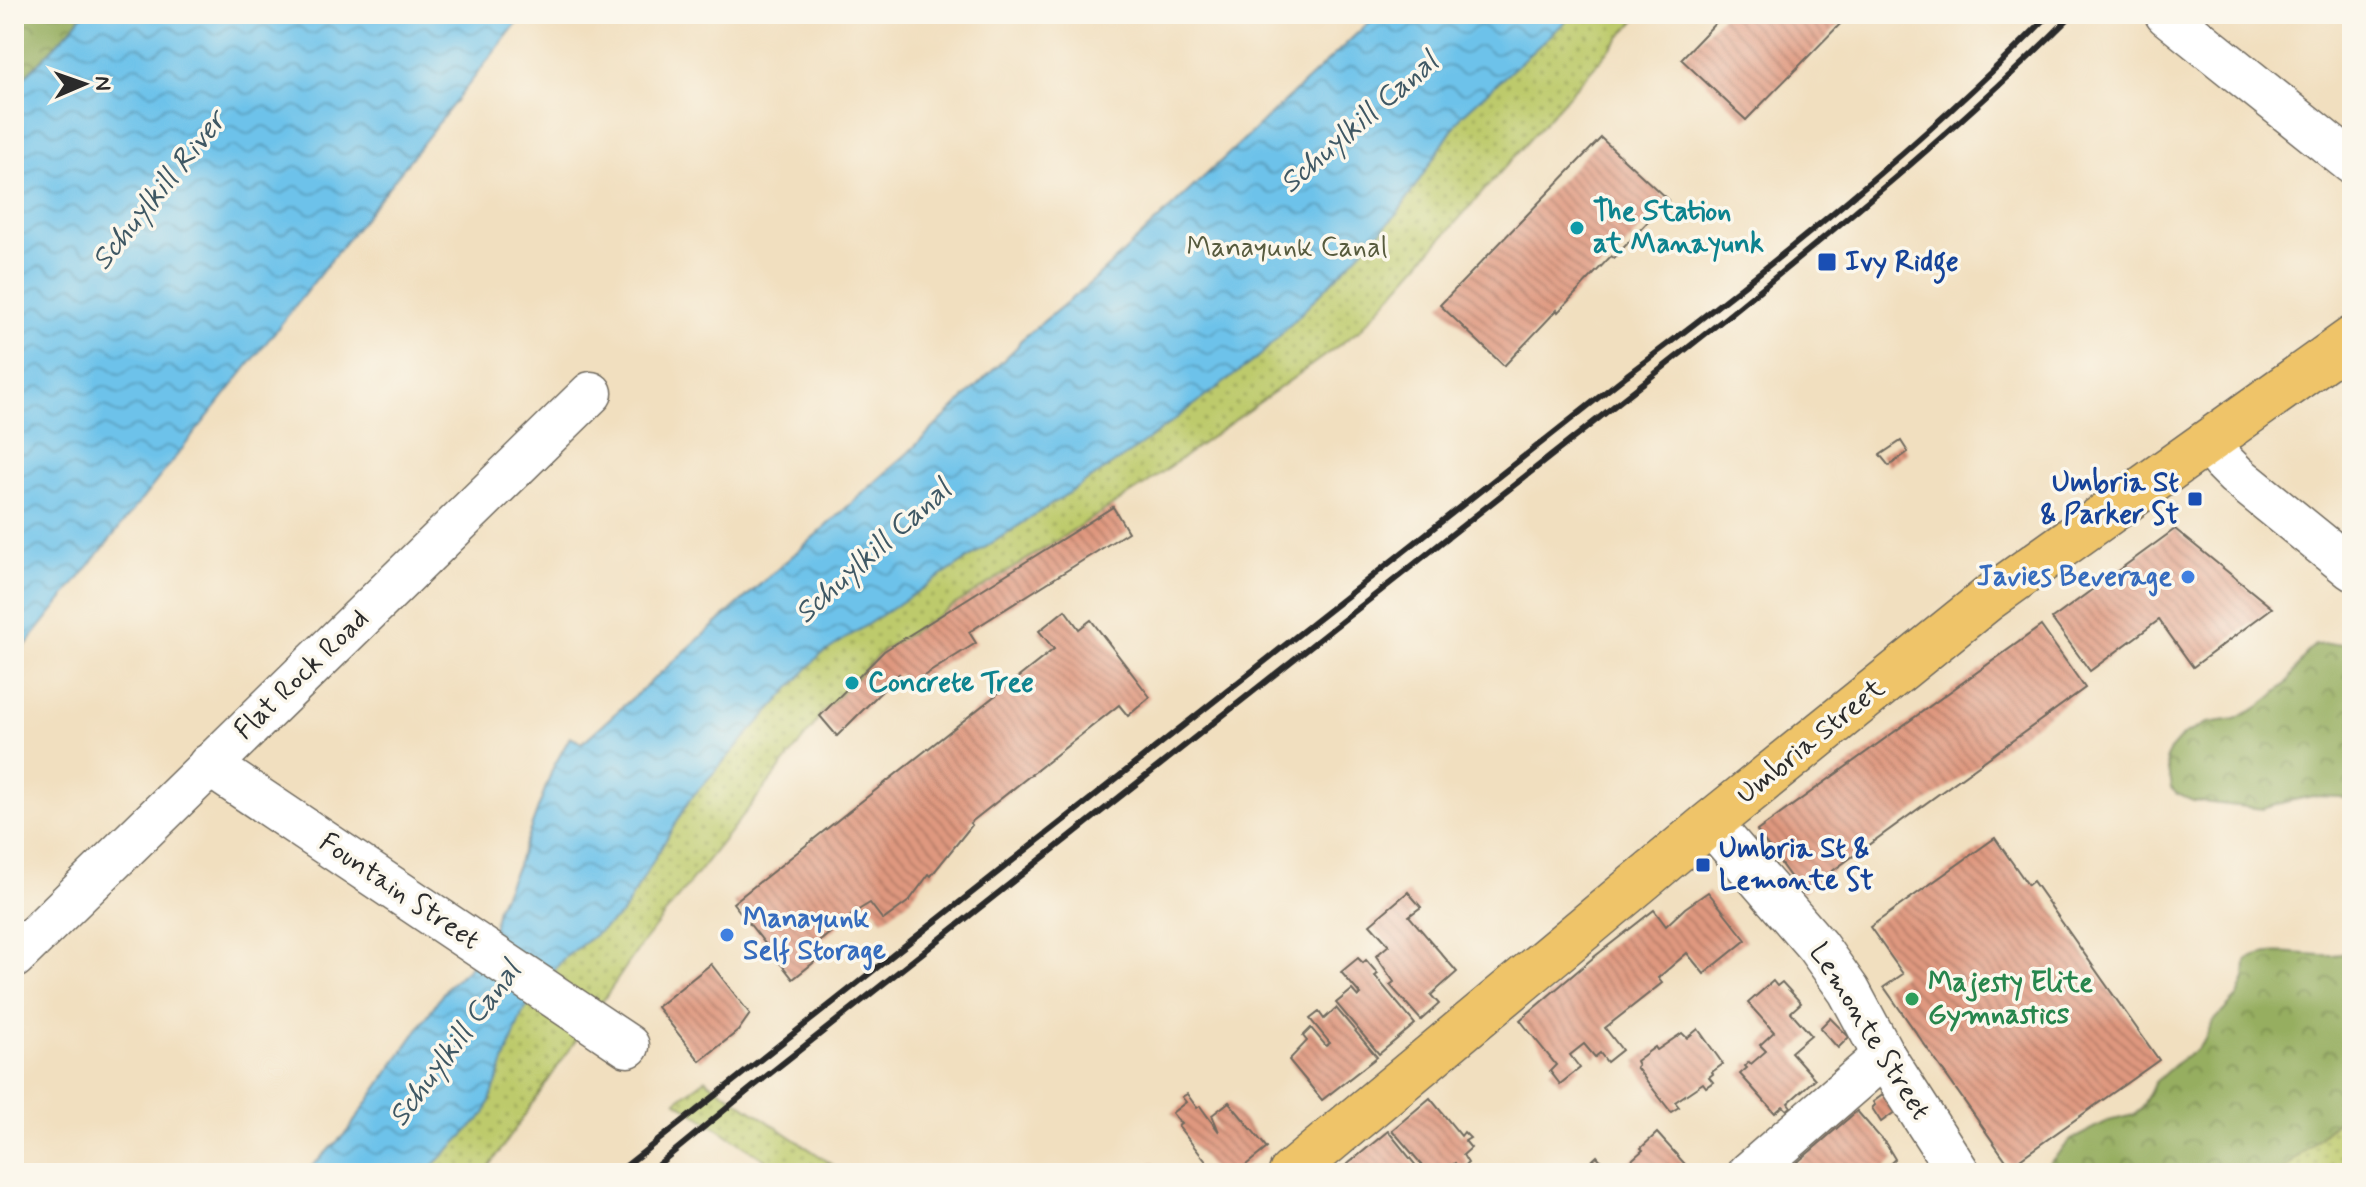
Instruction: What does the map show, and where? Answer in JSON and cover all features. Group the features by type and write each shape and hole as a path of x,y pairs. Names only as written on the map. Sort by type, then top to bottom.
{"main road":[{"name":"Umbria Street","path":"1291,1173 1709,824 1989,598 2352,339"}],"street":[{"path":"2166,14 2352,163"},
{"name":"Flat Rock Road","path":"14,957 591,393"},
{"path":"2208,443 2236,475 2352,569"},
{"name":"Fountain Street","path":"209,765 628,1046"},
{"name":"Lemonte Street","path":"1709,824 1817,946 1849,991 1884,1056 1959,1173"},
{"path":"1749,1173 1884,1056"}],"green space":[{"path":"14,14 83,14 14,88"},
{"name":"Manayunk Canal","path":"1378,14 1641,14 1360,330 1143,486 883,650 819,716 643,942 485,1173 305,1173 347,1132 448,986 467,970 493,930 497,908 516,868 553,768 570,737 582,743 907,454 1020,341 1094,280"},
{"path":"2343,643 2352,646 2352,801 2340,797 2313,796 2263,809 2193,801 2171,788 2166,758 2183,735 2207,723 2235,719 2259,707 2287,683 2315,645"},
{"path":"2352,951 2352,1173 2040,1173 2071,1140 2108,1121 2134,1115 2141,1109 2154,1083 2197,1049 2213,1022 2238,996 2245,979 2246,961 2270,953 2326,955"},
{"path":"706,1079 845,1173 785,1173 676,1101"},
{"path":"2352,1108 2352,1173 2280,1173"}],"water":[{"name":"Schuylkill River","path":"83,14 524,14 14,660 14,88"},
{"name":"Manayunk Canal","path":"1378,14 1574,14 1462,115 1397,214 1261,355 1130,453 819,656 690,799 622,914 563,959 522,1014 485,1114 426,1173 305,1173 347,1132 448,986 467,970 493,930 497,908 516,868 553,768 570,737 582,743 907,454 1020,341 1094,280"}],"building":[{"name":"The Station at Manayunk","path":"1724,14 1850,14 1746,120 1681,59"},
{"name":"The Station at Manayunk","path":"1601,138 1668,200 1504,366 1440,305"},
{"path":"1901,441 1908,452 1889,466 1880,455"},
{"path":"1113,507 1128,532 969,632 976,643 906,687 899,674 837,736 820,716 884,651"},
{"path":"2175,529 2272,608 2193,667 2159,620 2090,671 2052,619"},
{"path":"1065,610 1079,629 1091,620 1150,697 1128,716 1119,705 970,823 972,825 909,901 883,920 870,903 860,909 810,949 818,959 793,979 733,903 1054,649 1039,631"},
{"path":"2041,626 2085,688 1802,893 1757,831"},
{"path":"1995,838 2028,885 2033,881 2159,1060 2010,1166 1884,987 1903,974 1870,927"},
{"path":"1408,892 1421,907 1409,916 1457,972 1431,995 1439,1004 1421,1020 1390,985 1394,982 1376,956 1389,945 1370,924"},
{"path":"1708,892 1746,940 1704,974 1687,953 1658,978 1662,983 1605,1028 1622,1050 1607,1062 1600,1053 1595,1057 1584,1044 1570,1055 1580,1068 1560,1084 1550,1071 1556,1065 1520,1020 1654,910 1666,926"},
{"path":"1358,958 1363,963 1366,960 1378,974 1375,976 1415,1024 1379,1054 1336,1003 1352,990 1358,997 1361,995 1341,972"},
{"path":"711,964 750,1014 738,1031 700,1061 657,1007"},
{"path":"1773,981 1777,986 1782,982 1801,1003 1791,1012 1811,1035 1791,1052 1815,1079 1788,1103 1791,1107 1787,1110 1783,1106 1775,1113 1740,1074 1749,1062 1751,1064 1766,1051 1760,1045 1774,1032 1748,1003"},
{"path":"1336,1008 1377,1057 1322,1100 1289,1060 1307,1041 1303,1036 1311,1028 1326,1046 1330,1043 1310,1019 1319,1012 1324,1019"},
{"path":"1830,1018 1849,1037 1838,1048 1820,1028"},
{"path":"1698,1029 1723,1064 1709,1077 1713,1082 1706,1087 1703,1083 1675,1102 1679,1107 1671,1112 1636,1067 1636,1061 1682,1033 1687,1038"},
{"path":"1187,1094 1219,1132 1212,1115 1229,1102 1267,1148 1236,1173 1215,1173 1178,1126 1181,1124 1172,1113 1186,1102 1182,1097"},
{"path":"1884,1094 1896,1111 1881,1122 1872,1108 1875,1105 1873,1102"},
{"path":"1430,1098 1461,1136 1464,1132 1470,1138 1465,1141 1471,1148 1463,1155 1468,1163 1460,1170 1455,1163 1443,1173 1429,1173 1392,1130"},
{"path":"1857,1111 1895,1159 1882,1171 1878,1166 1871,1173 1785,1173"},
{"path":"1388,1131 1418,1168 1412,1173 1337,1173"},
{"path":"1657,1133 1693,1173 1617,1173 1643,1150 1641,1148"},
{"path":"1597,1156 1611,1173 1585,1173 1582,1170"},
{"path":"1152,1162 1164,1172 1170,1166 1176,1173 1140,1173"},
{"path":"1133,1164 1140,1173 1128,1173 1126,1170"}],"railway":[{"path":"617,1173 1792,247 1898,157 2050,14"},
{"path":"648,1173 1728,316 1948,132 2073,14"}],"place":[{"name":"The Station at Manayunk","path":"1577,228"},
{"name":"Ivy Ridge","path":"1827,262"},
{"name":"Umbria St & Parker St","path":"2195,499"},
{"name":"Javies Beverage","path":"2188,577"},
{"name":"Concrete Tree","path":"852,683"},
{"name":"Umbria St & Lemonte St","path":"1703,865"},
{"name":"Manayunk Self Storage","path":"727,935"},
{"name":"Majesty Elite Gymnastics","path":"1912,999"}],"water label":[{"name":"Schuylkill Canal","path":"1359,123"},
{"name":"Schuylkill Canal","path":"873,552"},
{"name":"Schuylkill Canal","path":"455,1044"}]}
